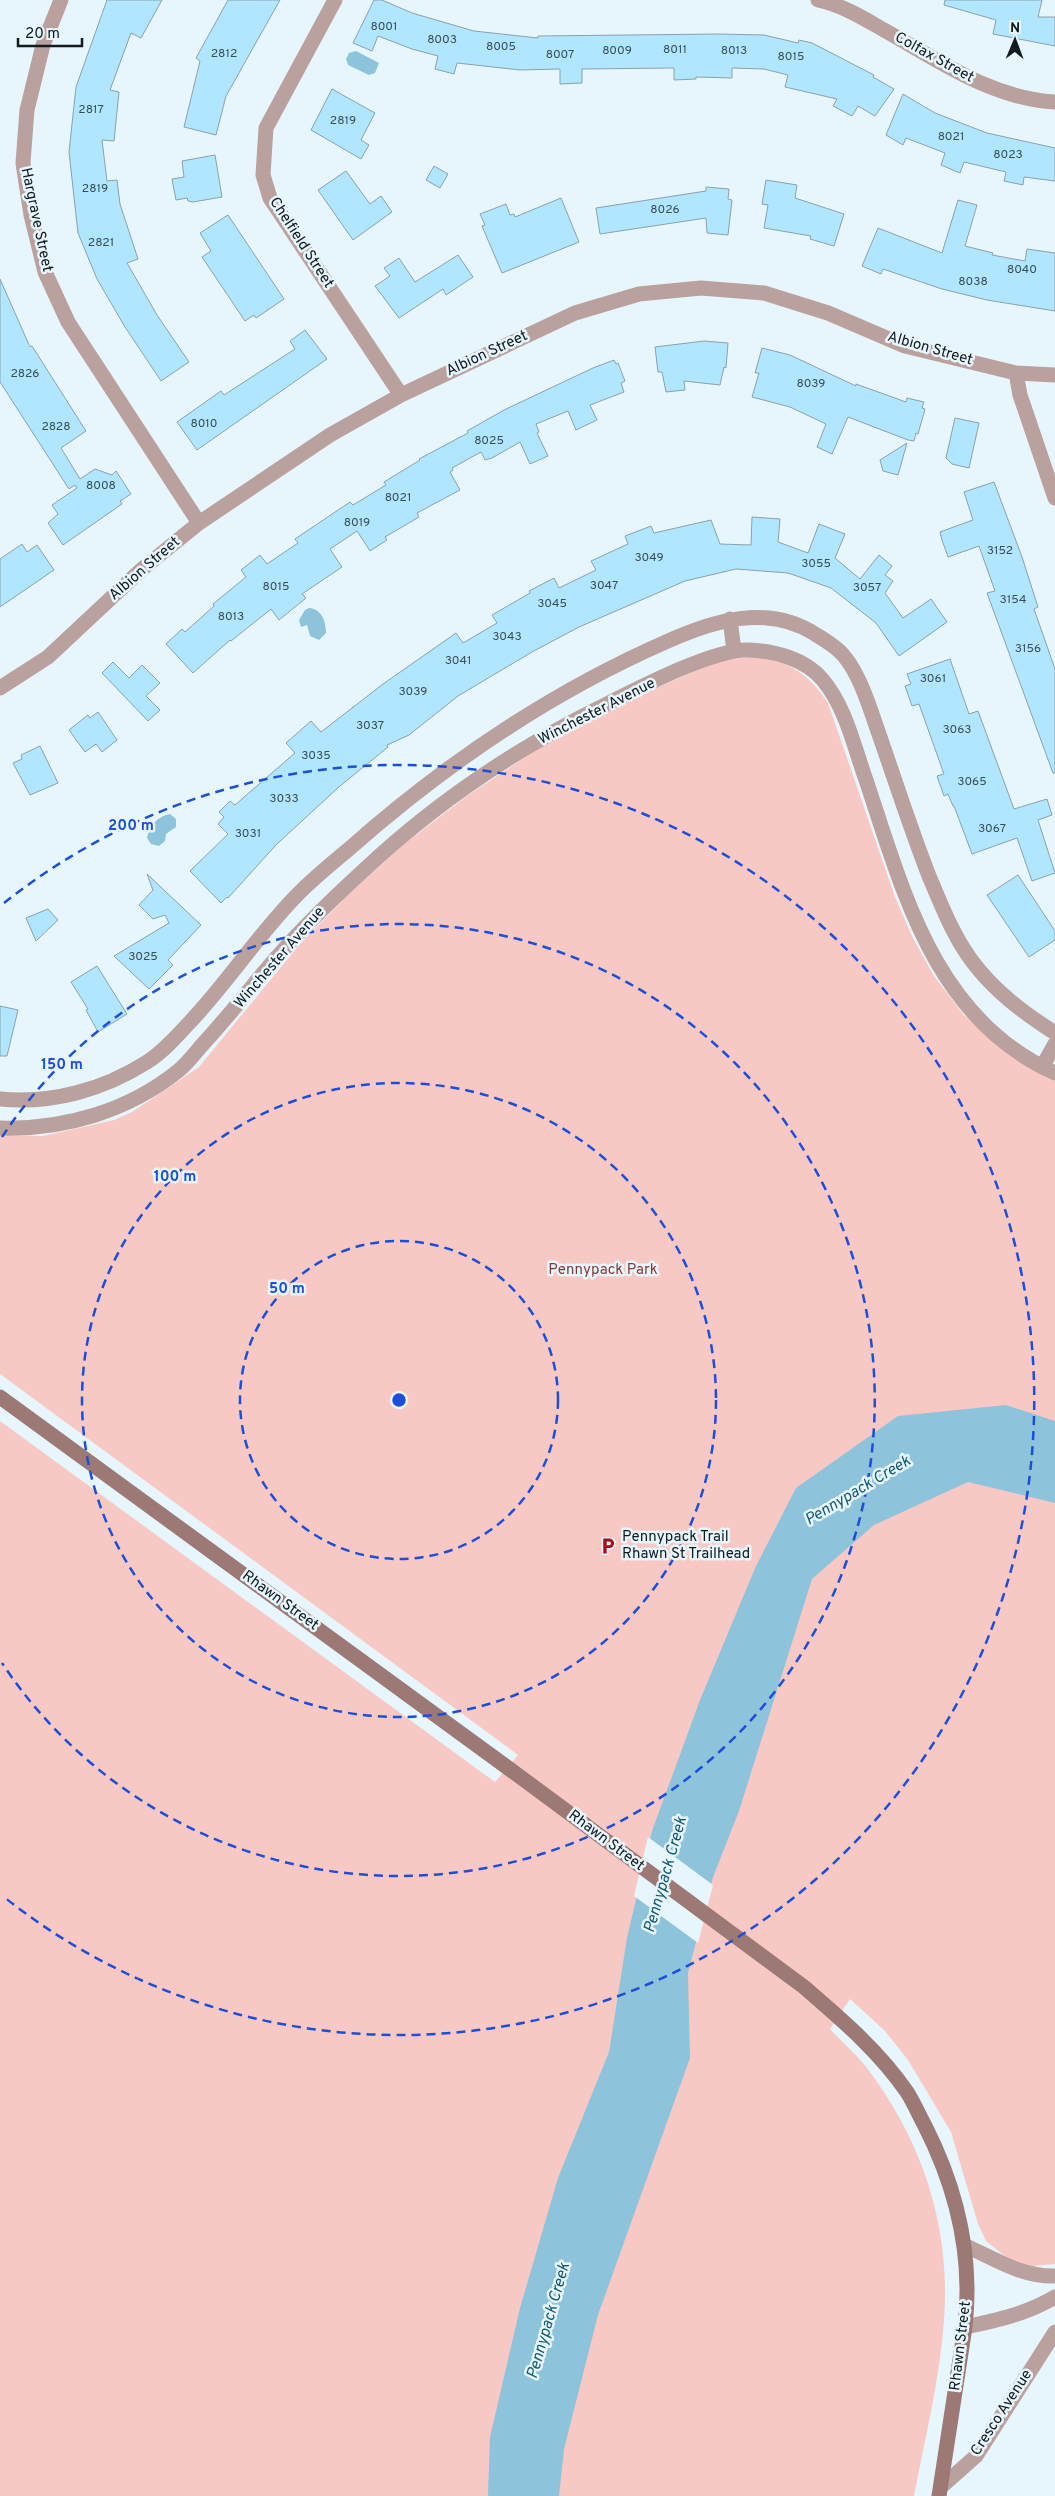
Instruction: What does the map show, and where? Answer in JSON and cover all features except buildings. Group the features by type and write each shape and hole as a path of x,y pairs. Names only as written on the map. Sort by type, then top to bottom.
{"main road":[{"name":"Rhawn Street","path":"0,1397 515,1773 804,1988 834,2012 874,2051 907,2093 939,2154 957,2206 966,2246 967,2308 965,2327 940,2492"}],"street":[{"name":"Hargrave Street","path":"61,0 42,45 27,110 22,163 31,215 45,272 68,322 199,523"},
{"name":"Chelfield Street","path":"335,0 266,128 264,175 270,198 400,394"},
{"name":"Colfax Street","path":"818,0 853,12 978,82 1008,94 1055,102"},
{"name":"Albion Street","path":"0,688 48,657 142,570 199,523 330,435 400,394 575,313 639,294 701,288 764,293 828,313 905,346 1016,372 1055,375"},
{"path":"1016,372 1020,395 1055,498"},
{"name":"Winchester Avenue","path":"0,1099 45,1100 77,1093 119,1078 150,1060 178,1035 215,996 263,932 301,892 438,774 505,728 570,688 640,653 698,628 730,619 756,616 805,627 845,657 865,695 921,853 953,930 971,960 1001,994 1055,1033"},
{"path":"730,619 734,651"},
{"name":"Winchester Avenue","path":"0,1128 42,1128 114,1109 147,1092 174,1074 224,1021 267,969 319,912 367,866 433,813 497,766 562,726 632,691 690,666 734,651 746,650 772,653 800,661 819,676 834,694 849,730 908,904 932,956 971,1010 1012,1050 1048,1070"},
{"path":"301,892 319,912"},
{"path":"1048,1070 1055,1044"},
{"path":"966,2246 1019,2271 1044,2276 1055,2276"},
{"path":"965,2327 1014,2317 1033,2310 1055,2297"},
{"name":"Cresco Avenue","path":"940,2492 976,2456 1055,2332"}],"green space":[{"name":"Pennypack Park","path":"763,656 793,668 808,678 828,703 895,897 912,936 934,976 964,1015 996,1043 1055,1081 1055,2264 1033,2266 1020,2264 1005,2256 986,2241 978,2224 951,2132 908,2060 885,2031 850,1999 830,2029 867,2068 887,2096 904,2126 918,2156 929,2187 943,2252 945,2286 942,2342 936,2386 914,2496 0,2496 0,1421 495,1782 518,1755 0,1374 0,1135 43,1136 114,1120 132,1112 199,1067 299,945 346,897 403,845 467,796 547,743 638,696 721,660"}],"water":[{"path":"356,51 379,63 375,73 369,75 348,65 346,59 349,53"},
{"path":"309,608 320,613 324,621 326,633 319,640 310,636 307,625 301,627 299,620 305,610"},
{"path":"170,814 176,819 176,827 166,834 165,841 159,846 151,844 147,838 152,826 158,819"},
{"name":"Pennypack Creek","path":"1006,1405 1055,1421 1055,1503 968,1482 874,1525 812,1579 739,1811 713,1877 688,1973 690,2058 598,2315 564,2449 559,2496 488,2496 490,2437 520,2308 558,2178 609,2052 627,1938 652,1831 700,1700 756,1566 796,1488 898,1416"}],"pier":[{"path":"648,1837 713,1885 698,1943 634,1896"}],"place":[{"name":"Pennypack Trail Rhawn St Trailhead","path":"608,1546"}]}
